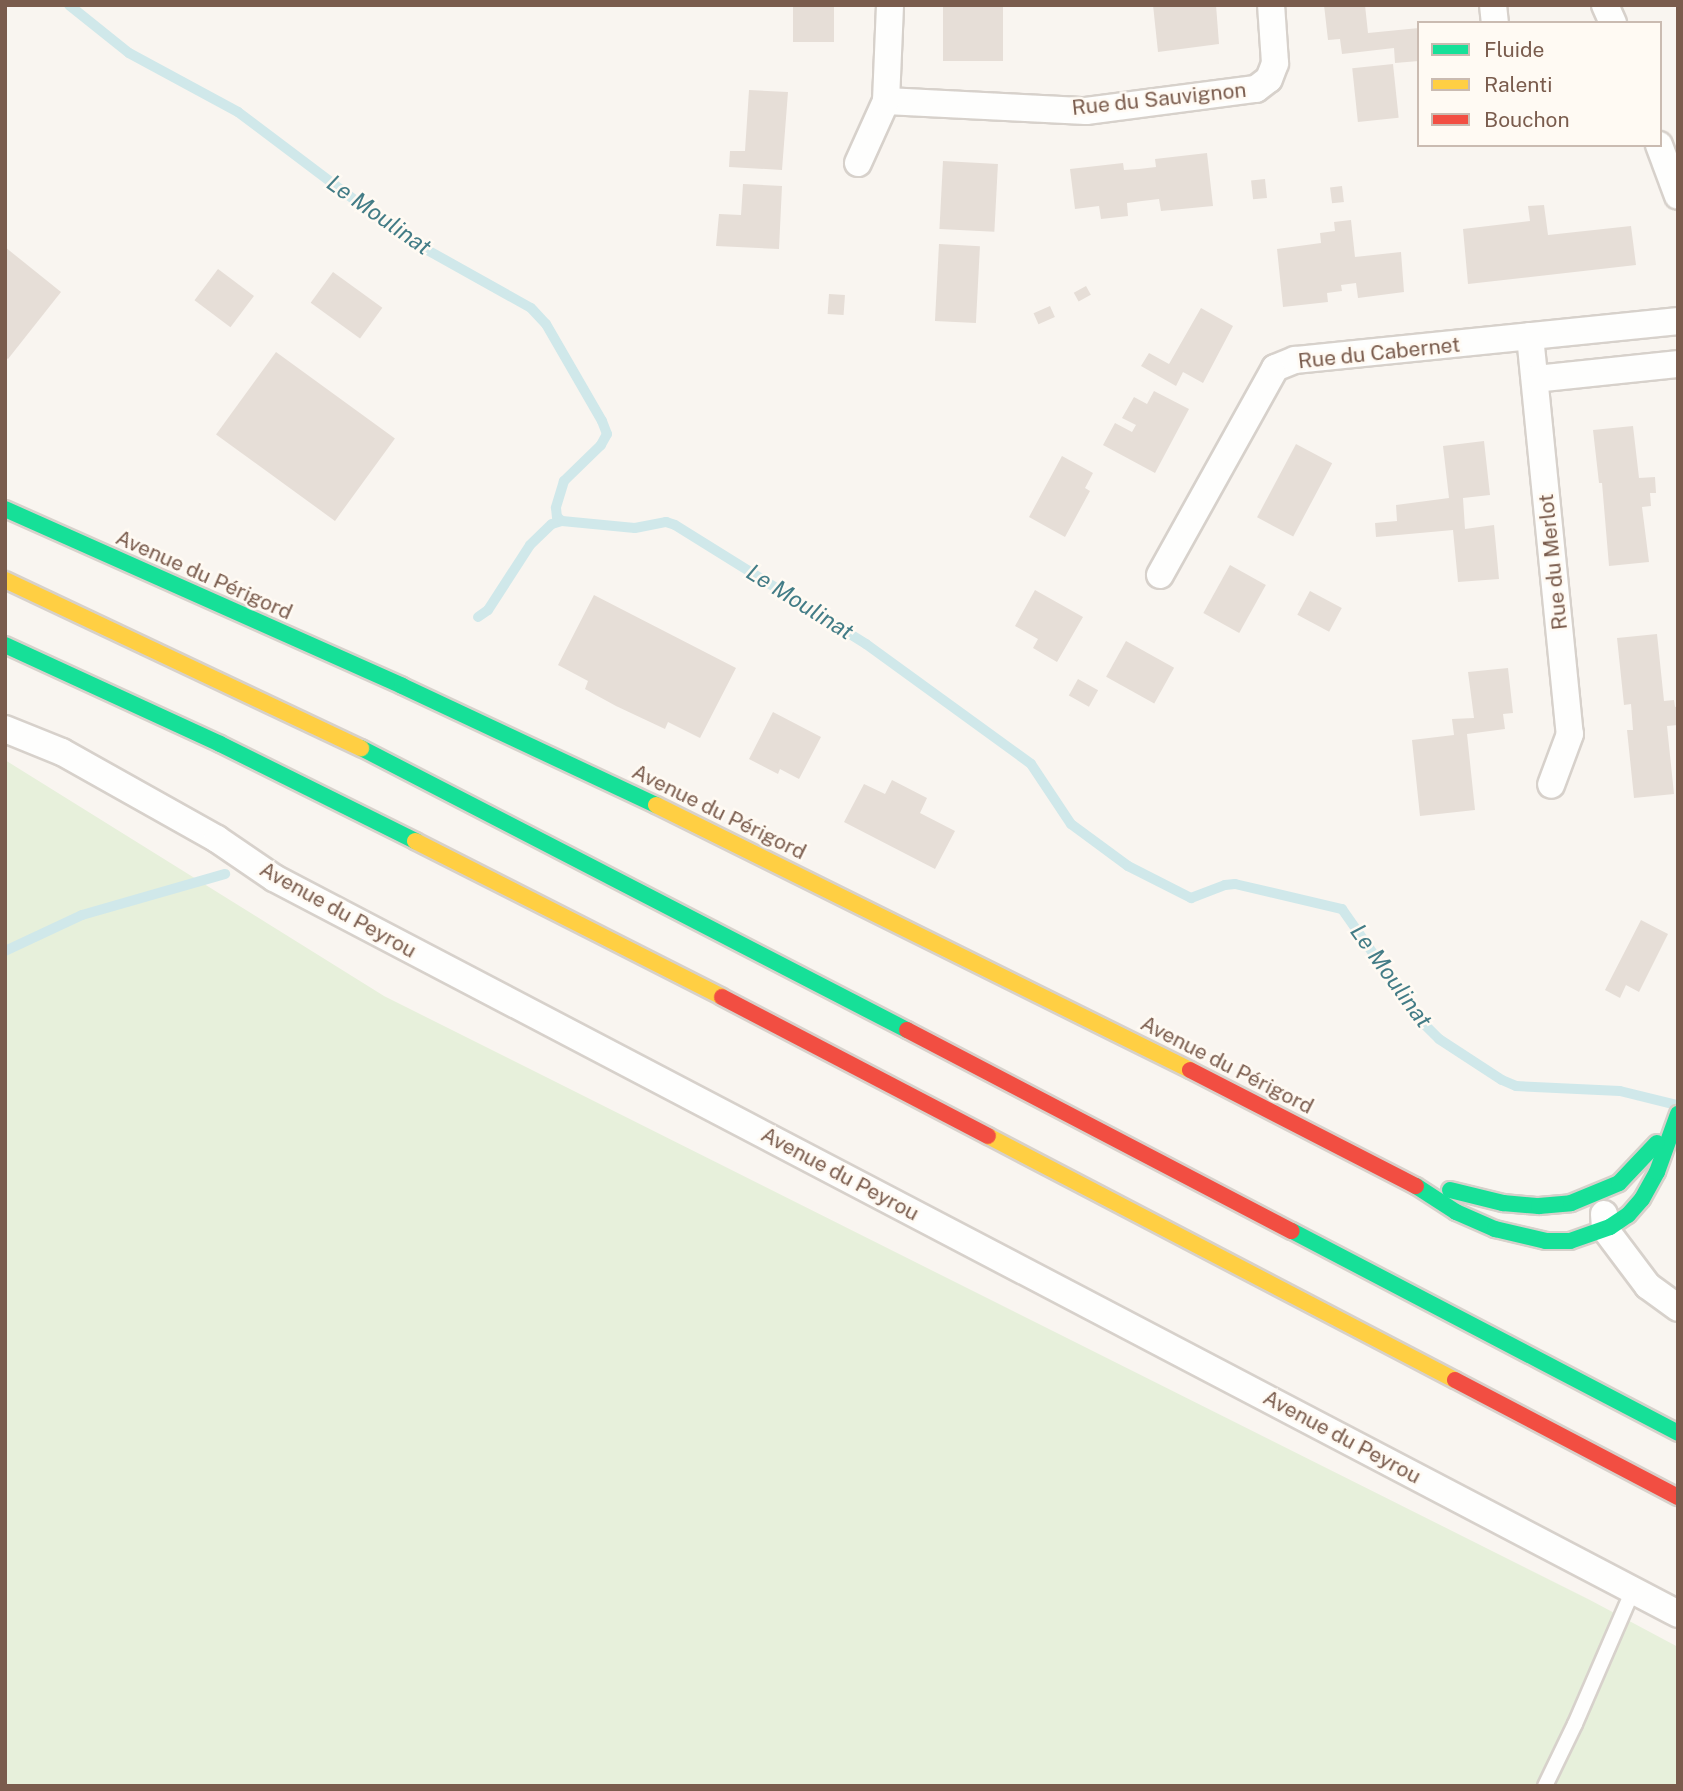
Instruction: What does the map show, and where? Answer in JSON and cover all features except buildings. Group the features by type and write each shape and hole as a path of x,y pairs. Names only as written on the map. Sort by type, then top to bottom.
{"main road":[{"name":"Avenue du Périgord","path":"5,509 402,686 654,803 1403,1178 1456,1212 1523,1238 1570,1241 1605,1230 1628,1215 1642,1199 1657,1172 1675,1120"},
{"path":"5,580 291,713 556,847 1678,1433"},
{"path":"5,645 220,744 556,911 1678,1497"},
{"name":"Avenue du Périgord","path":"1403,1178 1503,1203 1539,1206 1561,1204 1598,1195 1619,1183 1640,1163 1675,1120"},
{"path":"1561,1204 1588,1212 1599,1219 1605,1230"}],"street":[{"path":"858,163 886,101 890,5"},
{"name":"Rue du Sauvignon","path":"886,101 1086,111 1256,89 1269,79 1275,63 1270,5"},
{"path":"1605,5 1612,21"},
{"path":"1660,147 1678,196"},
{"name":"Rue du Cabernet","path":"1160,575 1275,368 1295,360 1678,321"},
{"name":"Rue du Merlot","path":"1530,336 1570,734 1551,785"},
{"path":"1535,379 1678,364"},
{"name":"Avenue du Peyrou","path":"5,729 62,752 218,839 274,878 1678,1614"},
{"path":"1640,1163 1623,1192 1605,1209 1602,1217 1605,1230 1648,1286 1678,1307"}],"lane":[{"path":"1545,1786 1633,1590"}],"green space":[{"path":"5,760 384,996 1590,1600 1678,1647 1678,1786 5,1786"}],"waterway":[{"name":"Le Moulinat","path":"69,5 129,53 238,112 404,237 531,308 546,324 607,434 601,445 564,481 556,508 557,517 562,521"},
{"name":"Le Moulinat","path":"478,617 488,610 530,545 552,524 562,521 635,528 666,522 675,525 866,644 1031,764 1071,824 1128,866 1191,898 1235,884 1342,909 1419,1019 1439,1039 1502,1080 1516,1086 1620,1091 1677,1105"},
{"path":"5,951 82,915 225,874"}],"traffic: fast":[{"path":"5,509 402,686 656,805"},
{"path":"5,645 220,744 415,841"},
{"path":"361,748 907,1030"},
{"path":"1416,1186 1456,1212 1495,1229 1546,1241 1570,1241 1610,1227 1628,1215 1642,1199 1657,1172 1678,1114"},
{"path":"1450,1190 1503,1203 1539,1206 1571,1203 1619,1183 1657,1143"},
{"path":"1292,1231 1678,1433"}],"traffic: slow":[{"path":"5,580 361,748"},
{"path":"656,805 1190,1070"},
{"path":"415,841 722,997"},
{"path":"988,1136 1455,1380"}],"traffic: jam":[{"path":"722,997 988,1136"},
{"path":"907,1030 1292,1231"},
{"path":"1190,1070 1416,1186"},
{"path":"1455,1380 1678,1497"}]}
